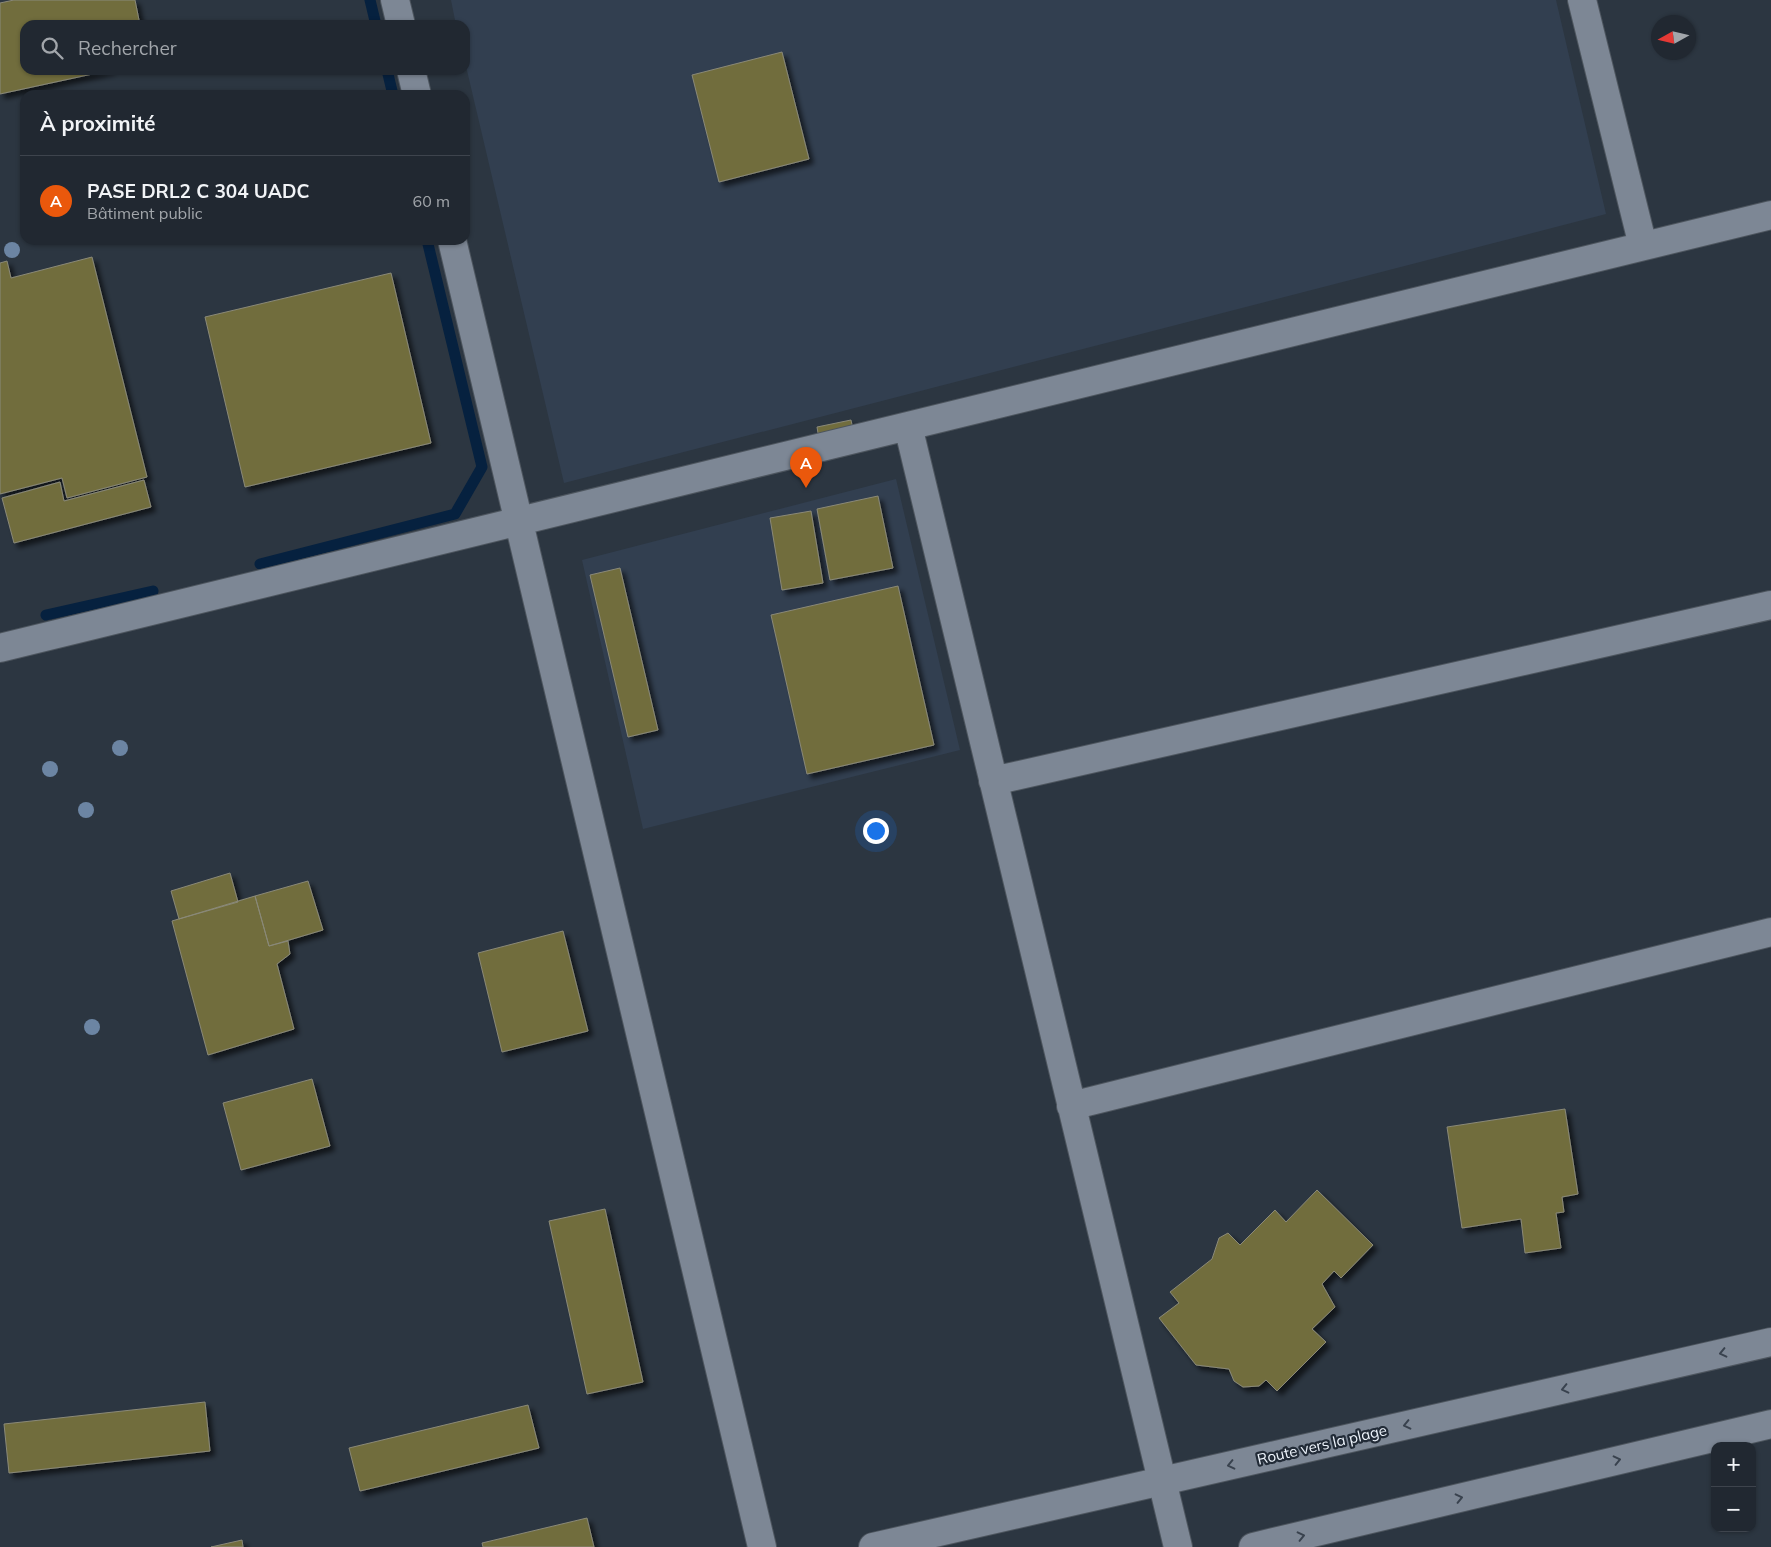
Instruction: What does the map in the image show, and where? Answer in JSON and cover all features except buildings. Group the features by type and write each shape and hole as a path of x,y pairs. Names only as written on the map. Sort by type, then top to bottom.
{"street":[{"path":"395,0 400,20"},
{"path":"1582,0 1643,246"},
{"path":"412,75 416,90"},
{"path":"0,648 1771,215"},
{"path":"453,245 762,1547"},
{"path":"908,426 1178,1547"},
{"path":"993,781 1771,605"},
{"path":"1071,1106 1771,932"},
{"name":"Route vers la plage","path":"873,1547 1771,1342"},
{"path":"1253,1547 1771,1424"}],"shaded area":[{"path":"451,0 1556,0 1606,214 564,483 468,75 470,75 470,20 455,20"},
{"path":"896,479 960,750 643,829 582,560"}],"waterway":[{"path":"370,0 375,20"},
{"path":"388,75 392,90"},
{"path":"260,564 455,514 482,467 428,245"},
{"path":"46,615 153,591"}],"place":[{"name":"PASE DRL2 C 304 UADC","path":"806,488"}]}
